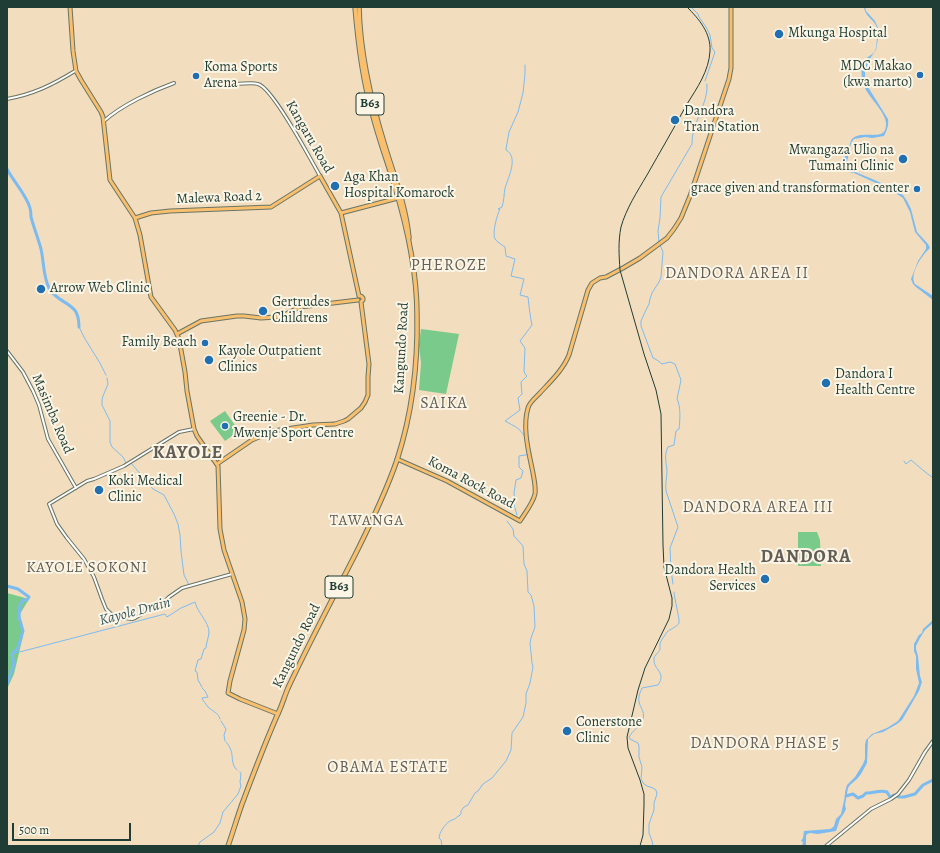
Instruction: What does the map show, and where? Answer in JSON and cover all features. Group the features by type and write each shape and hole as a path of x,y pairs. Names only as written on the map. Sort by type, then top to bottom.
{"highway":[{"name":"Kangundo Road","path":"355,7 360,55 367,92 377,131 398,198 410,246"},
{"name":"Kangundo Road","path":"228,846 254,771 287,690 376,512 386,488 397,459 411,398 417,345 417,315 416,291 408,223 370,91 362,50 359,7"}],"main road":[{"path":"70,7 76,71 101,112 104,121 110,180 136,218 151,297 177,334 181,345 188,403 194,429 219,469 220,529 224,550 242,602 245,619 244,630 228,693 278,714"},
{"name":"Koma Rock Road","path":"397,459 447,481 520,521 531,504 535,494 527,440 526,424 528,408 531,402 552,380 565,363 569,355 590,286 600,278 606,277 629,265 660,244 669,236 677,225 690,196 729,79 731,68 731,7"},
{"name":"Kangaru Road","path":"217,464 252,440 273,431 313,425 335,424 346,421 361,408 367,397 369,360 359,299 341,213 320,176"},
{"name":"Malewa Road 2","path":"136,218 151,213 170,211 271,206 320,176"},
{"path":"341,213 398,198"},
{"path":"177,334 201,321 237,316 261,318 276,317 284,315 300,307 359,299"}],"street":[{"path":"7,99 40,90 76,71"},
{"name":"Kangaru Road","path":"237,84 258,83 272,96 284,113 320,176"},
{"path":"104,121 112,114 135,101 174,84"},
{"name":"Masimba Road","path":"7,351 23,372 33,391 39,405 48,439 76,488"},
{"path":"194,429 179,432 124,466 88,481 49,504 58,524 84,559 94,576 106,608 110,613 119,619 125,618 132,620 164,602 182,588 232,574"},
{"path":"826,846 871,809 898,794 909,780 933,741"}],"green space":[{"path":"421,329 459,334 446,394 419,390 421,363 419,345"},
{"name":"Greenie - Dr. Mwenje Sport Centre","path":"225,411 239,431 225,441 210,421"},
{"path":"798,532 817,532 820,540 821,566 798,566"},
{"path":"7,593 29,599 20,614 23,636 14,674 7,689"}],"water":[{"path":"864,7 875,21 878,28 878,39 876,50 865,71 865,79 868,87 888,119 888,123 884,136 854,139 851,143 847,162 848,166 853,171 877,181 903,195 907,201 911,209 917,232 930,248 923,255 917,265 914,275 915,284 933,296 933,300 916,287 911,279 918,261 926,249 926,245 915,232 910,212 903,198 885,186 848,172 844,166 844,157 852,139 860,135 875,135 883,133 886,125 883,114 865,88 863,80 863,64 865,60 875,51 877,44 877,27 865,12"},
{"path":"933,620 933,623 925,630 916,646 922,682 919,691 902,720 883,732 874,734 868,739 867,763 861,774 848,788 845,805 846,809 840,819 836,831 807,834 806,846 802,846 803,842 801,841 804,831 830,829 834,826 836,819 841,814 847,785 855,777 865,759 866,740 872,734 887,728 898,721 914,696 919,683 914,644 919,635 922,633 923,629"}],"waterway":[{"path":"691,7 698,14 706,27 710,35 712,48 715,52 705,81"},
{"path":"525,65 523,93 518,112 509,132 506,149 512,157 512,168 505,188 502,207 498,209 500,209 494,228 495,239 505,247 506,256 515,259 511,276 524,279 520,295 528,297 532,325 520,341 525,348 524,371 527,376 521,382 522,394 518,398 520,410 505,421 519,429 525,437"},
{"path":"659,242 658,231 661,197 692,144 692,136 705,99 707,84"},
{"path":"7,169 26,198 30,208 31,217 41,249 49,288 55,296 76,312 79,327"},
{"path":"660,245 663,252 661,277 652,293 649,304 641,321 641,326 653,358 662,364 670,362 675,364 681,380 677,399 680,409 679,429 676,431 674,445 668,447 666,456 666,491 678,527 670,548 673,584"},
{"path":"79,327 106,375"},
{"path":"107,378 108,384 103,396 102,405 110,421 110,442 112,447 123,457 126,463"},
{"path":"517,515 514,505 514,493 516,480 521,478 523,471 519,467 519,456 531,454 528,441"},
{"path":"904,461 906,464 911,460 933,478"},
{"name":"Kayole Drain","path":"131,463 153,489 164,495 174,514 180,535 184,575 189,585"},
{"path":"442,846 439,838 444,826 461,814 461,811 468,805 475,793 483,784 492,778 506,761 511,750 512,733 523,717 526,703 526,694 533,667 530,643 535,627 534,606 531,595 528,592 527,571 524,564 523,546 514,536 513,529 507,521"},
{"path":"7,586 18,589 29,597 27,600 23,600 20,605 19,617 23,631 18,648 12,654 14,664 7,684"},
{"path":"653,846 649,833 649,824 654,810 654,803 657,794 656,790 644,784 641,779 642,767 639,757 639,746 638,743 629,737 640,724 644,716 639,703 639,695 642,688 658,685 660,681 661,677 654,663 655,656 660,649 660,643 667,632 679,623 674,592"},
{"name":"Kayole Drain","path":"12,654 165,614 167,617 181,608 195,602 207,624 209,632 206,648 204,649 201,659 198,660 195,671 197,672 198,680 202,687"},
{"name":"Kayole Drain","path":"202,688 208,697 202,698 203,700 220,719"},
{"name":"Kayole Drain","path":"221,721 226,729 224,735 225,741"},
{"name":"Kayole Drain","path":"226,742 230,747 234,765 237,770"},
{"name":"Kayole Drain","path":"198,846 200,842 214,832 220,823 223,812 238,794 241,786 240,772"},
{"path":"846,796 853,794 858,798 866,793 882,791 887,792 890,797 894,795 904,797 915,794 923,785 933,780"}],"railway":[{"path":"640,846 643,835 644,794 628,748 627,737 638,690 645,668 669,619 672,598 664,567 661,414 656,390 620,270 619,243 621,227 629,207 705,72 710,51 709,38 700,21 687,7"}],"place":[{"name":"Mkunga Hospital","path":"779,34"},
{"name":"MDC Makao (kwa marto)","path":"920,75"},
{"name":"Koma Sports Arena","path":"196,76"},
{"name":"Dandora Train Station","path":"675,120"},
{"name":"Mwangaza Ulio na Tumaini Clinic","path":"903,159"},
{"name":"Aga Khan Hospital Komarock","path":"335,186"},
{"name":"grace given and transformation center","path":"917,189"},
{"name":"Arrow Web Clinic","path":"41,289"},
{"name":"Gertrudes Childrens","path":"263,311"},
{"name":"Family Beach","path":"205,343"},
{"name":"Kayole Outpatient Clinics","path":"209,360"},
{"name":"Dandora I Health Centre","path":"826,383"},
{"name":"Greenie - Dr. Mwenje Sport Centre","path":"225,426"},
{"name":"Koki Medical Clinic","path":"99,490"},
{"name":"Dandora Health Services","path":"765,579"},
{"name":"Conerstone Clinic","path":"567,731"}],"district":[{"name":"PHEROZE","path":"449,266"},
{"name":"DANDORA AREA II","path":"737,274"},
{"name":"SAIKA","path":"444,404"},
{"name":"KAYOLE","path":"188,454"},
{"name":"DANDORA AREA III","path":"758,508"},
{"name":"TAWANGA","path":"367,521"},
{"name":"DANDORA","path":"806,558"},
{"name":"KAYOLE SOKONI","path":"87,568"},
{"name":"DANDORA PHASE 5","path":"765,744"},
{"name":"OBAMA ESTATE","path":"388,768"}]}
